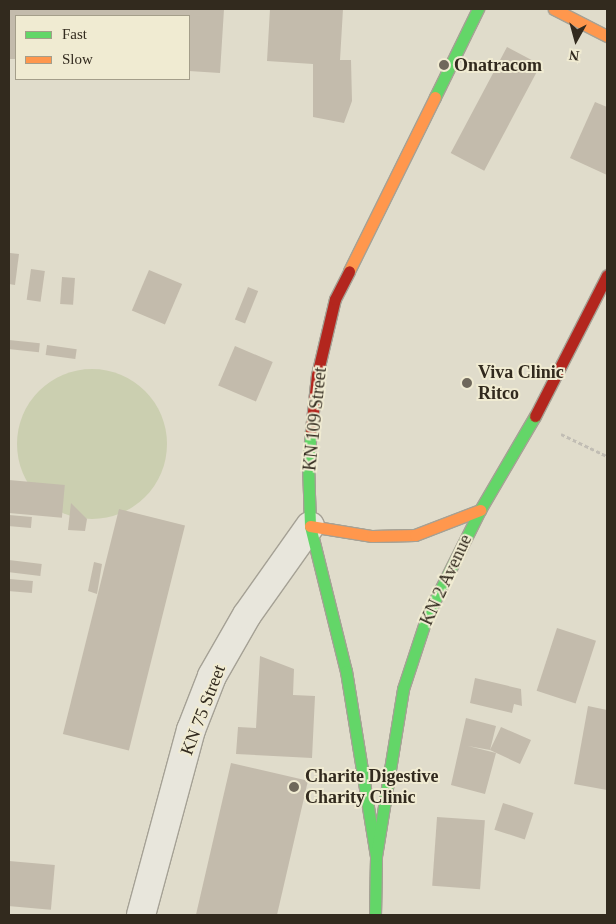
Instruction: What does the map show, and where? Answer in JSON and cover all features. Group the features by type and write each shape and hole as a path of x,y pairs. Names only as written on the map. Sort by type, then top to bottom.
{"main road":[{"name":"KN 109 Street","path":"376,856 346,671 310,526 308,462 316,375 336,299 478,9"},
{"path":"554,9 607,36"},
{"name":"KN 2 Avenue","path":"375,915 376,856 403,689 427,616 480,510 533,421 607,275"},
{"path":"310,526 372,536 415,534 454,523 480,510"}],"street":[{"name":"KN 75 Street","path":"141,915 191,730 212,676 247,615 310,526"}],"path":[{"path":"533,421 607,456"}],"green space":[{"path":"92,369 107,370 121,374 134,381 145,391 155,402 162,415 166,429 166,459 162,473 155,486 145,497 134,507 121,514 107,518 92,519 77,518 63,514 50,507 39,497 29,486 22,473 18,459 17,444 18,429 22,415 29,402 39,391 50,381 63,374 77,370"}],"building":[{"path":"9,9 224,9 220,73 190,71 190,15 15,15 15,59 9,59"},
{"path":"270,9 343,9 340,60 351,60 352,101 344,123 313,117 313,64 267,61"},
{"path":"507,47 541,65 484,171 451,153"},
{"path":"595,102 607,107 607,175 570,158"},
{"path":"10,253 19,254 15,285 9,284"},
{"path":"31,269 45,271 41,302 27,300"},
{"path":"149,270 182,284 165,325 132,311"},
{"path":"62,277 75,278 73,305 60,304"},
{"path":"248,287 258,291 245,324 235,319"},
{"path":"9,340 40,343 39,352 9,349"},
{"path":"47,345 77,349 75,359 46,355"},
{"path":"235,346 273,362 256,402 218,386"},
{"path":"9,480 65,485 62,518 9,513"},
{"path":"71,503 87,519 85,531 68,530"},
{"path":"119,509 185,525 129,751 63,734"},
{"path":"9,515 32,517 31,528 9,526"},
{"path":"9,560 42,564 40,576 9,572"},
{"path":"94,562 102,564 97,594 88,591"},
{"path":"9,579 33,581 32,593 9,591"},
{"path":"557,628 596,641 576,703 537,691"},
{"path":"260,656 294,669 293,695 315,696 312,758 236,754 238,727 256,728"},
{"path":"475,678 521,689 522,706 514,704 512,713 470,703"},
{"path":"588,706 607,710 607,790 574,784"},
{"path":"466,718 496,726 490,750 468,746 496,753 485,794 451,785"},
{"path":"501,727 531,740 520,764 490,750"},
{"path":"231,763 308,781 277,915 196,915"},
{"path":"503,803 533,813 525,840 494,830"},
{"path":"437,817 485,820 480,889 432,886"},
{"path":"9,861 55,865 51,910 9,906"}],"traffic: fast":[{"path":"435,97 478,9"},
{"path":"375,915 376,856 403,689 427,616 480,510 535,416"},
{"path":"311,430 308,462 310,526 346,671 376,856"}],"traffic: slow":[{"path":"554,9 607,36"},
{"path":"349,271 435,97"},
{"path":"310,526 372,536 415,535 480,510"}],"traffic: jam":[{"path":"311,430 317,375 335,299 349,271"},
{"path":"535,416 607,275"}],"place":[{"name":"Onatracom","path":"444,65"},
{"name":"Viva Clinic Ritco","path":"467,383"},
{"name":"Charite Digestive Charity Clinic","path":"294,787"}]}
